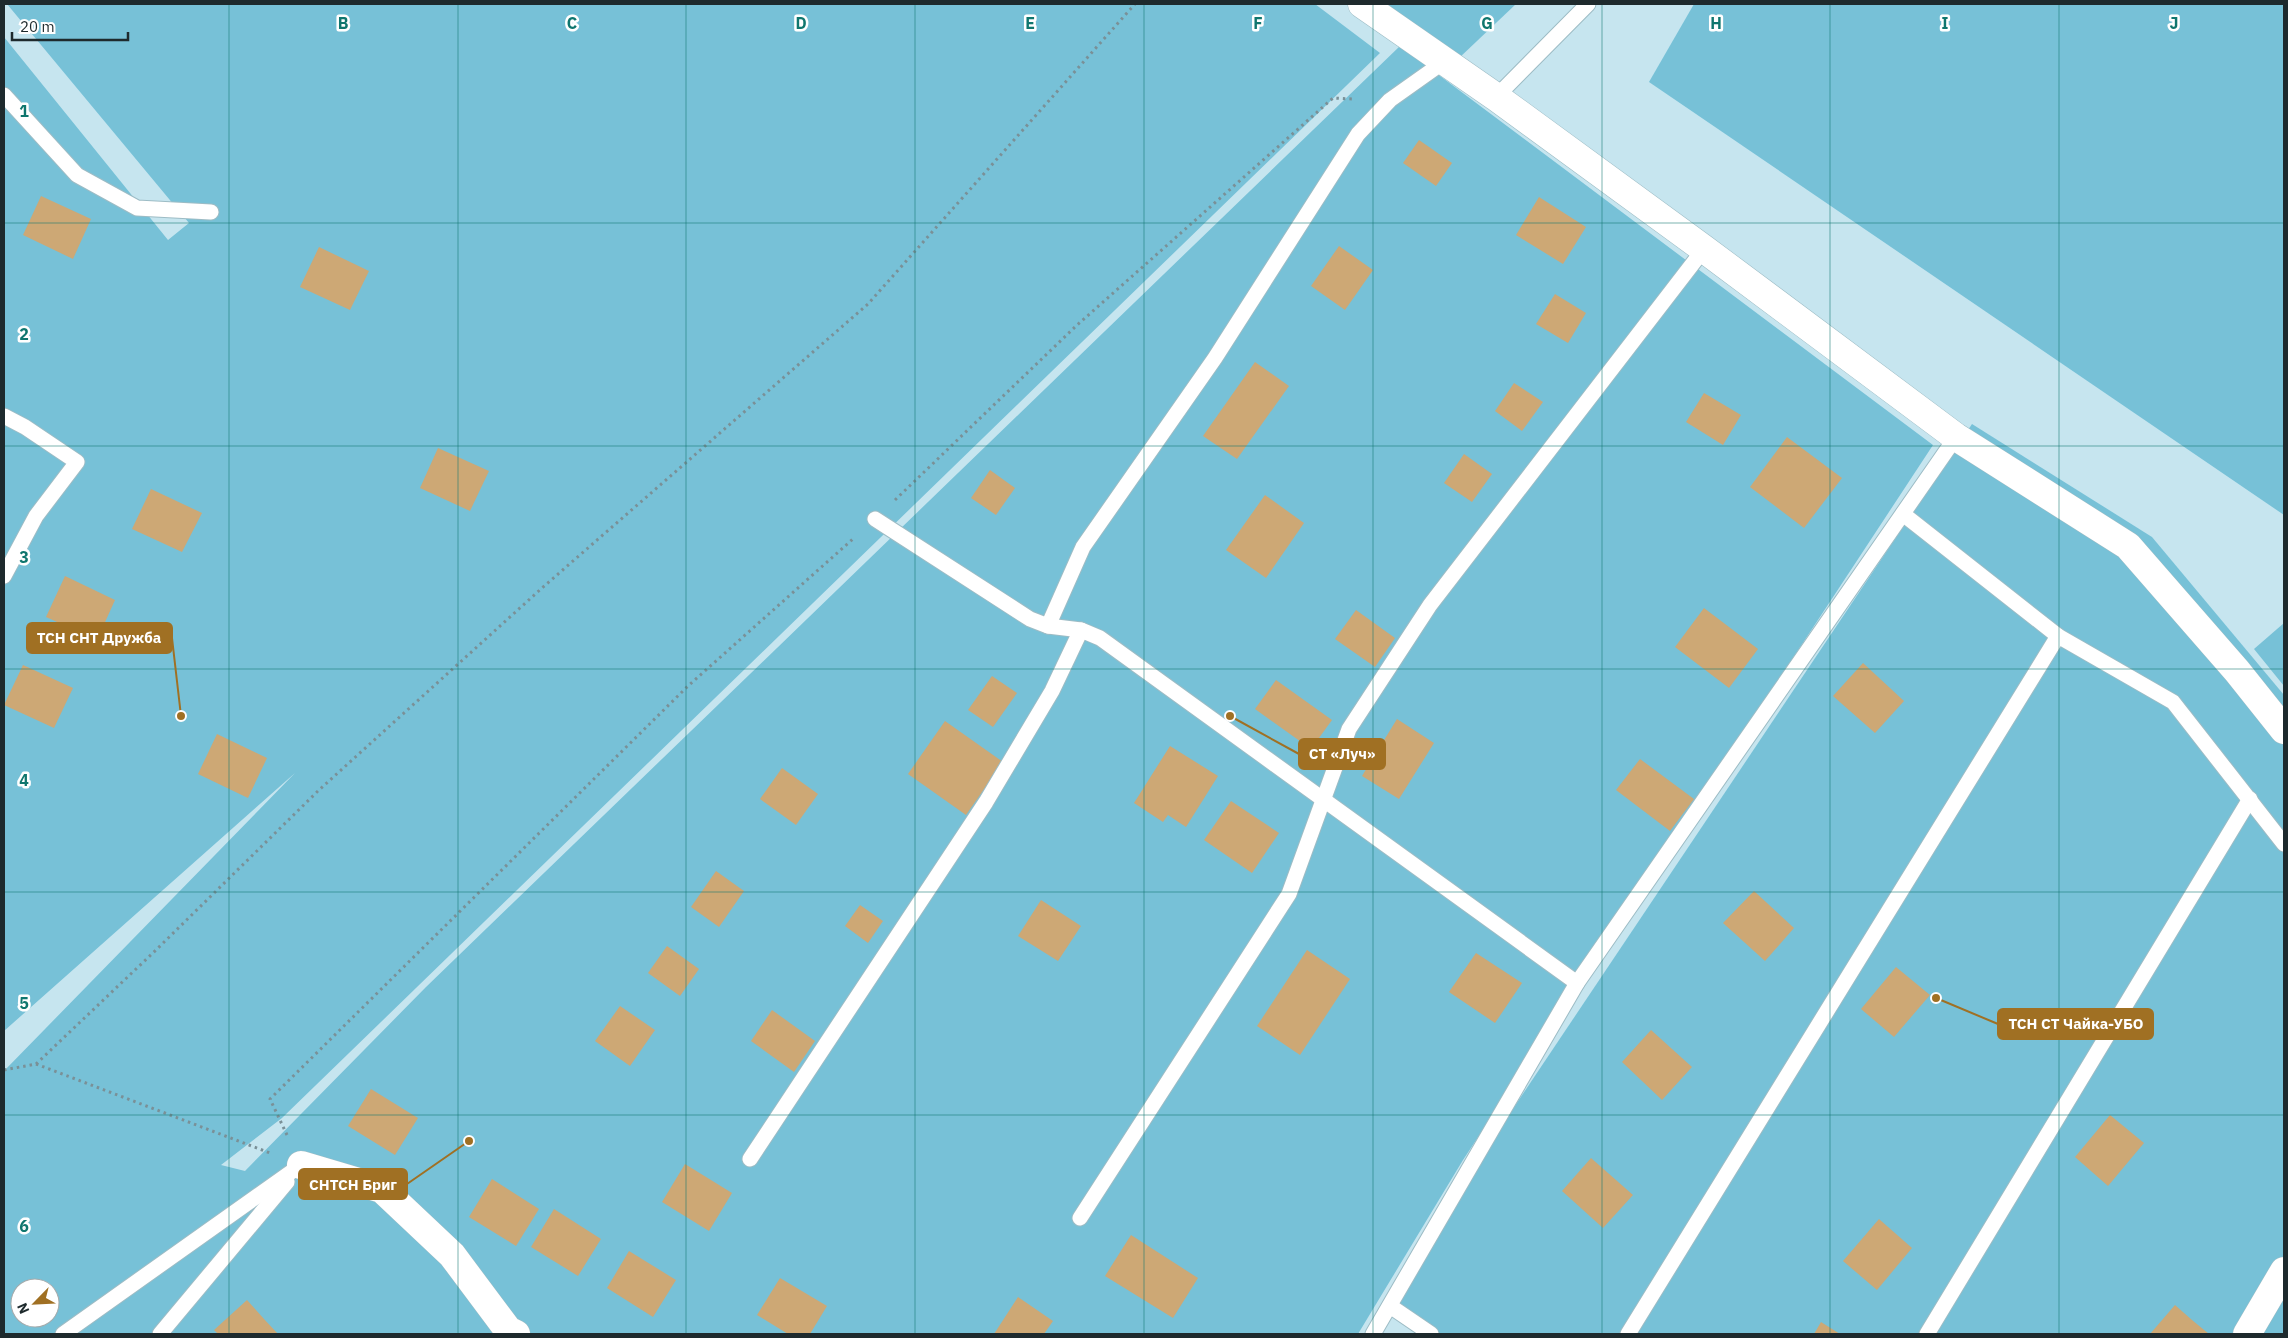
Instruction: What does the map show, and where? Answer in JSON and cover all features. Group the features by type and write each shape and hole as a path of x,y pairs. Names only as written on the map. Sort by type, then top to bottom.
{"street":[{"path":"1362,4 1496,97 1704,249 1956,438 2128,546 2237,671 2284,730"},
{"path":"301,1165 382,1189 452,1255 508,1330 516,1334"},
{"path":"2247,1334 2284,1271"}],"lane":[{"path":"1496,97 1588,4"},
{"path":"1048,626 1083,547 1215,358 1358,134 1390,100 1444,62"},
{"path":"4,95 77,175 137,208 211,212"},
{"path":"1080,1218 1289,894 1349,729 1430,606 1704,249"},
{"path":"4,416 25,427 77,462 36,516 4,576"},
{"path":"1373,1334 1576,983 1956,438"},
{"path":"1903,514 2058,636 2173,702 2284,844"},
{"path":"875,519 1030,619 1048,626 1081,630 1100,638 1576,983"},
{"path":"750,1159 986,802 1052,691 1081,630"},
{"path":"1628,1334 2058,636"},
{"path":"1927,1334 2250,799"},
{"path":"64,1334 301,1165"},
{"path":"160,1334 301,1165"},
{"path":"1390,1306 1431,1334"}],"path":[{"path":"36,1064 327,783 542,588 868,304 1135,4"},
{"path":"301,1165 270,1098 688,686 875,519 1076,326 1333,98 1390,100"},
{"path":"4,1070 36,1064 301,1165"}],"shaded area":[{"path":"7,4 1315,4 1380,53 282,1118 221,1165 245,1171 426,987 1400,46 1933,445 1463,1160 1358,1334 4,1334 4,1071 295,773 4,1031 4,37 168,240 189,223"},
{"path":"1387,4 1516,4 1458,59"},
{"path":"1694,4 2284,4 2284,515 1649,82"},
{"path":"1972,424 2152,537 2284,695 2284,1334 1436,1334 1384,1301"},
{"path":"2284,623 2284,686 2254,649"}],"building":[{"path":"1419,140 1452,163 1436,186 1403,163"},
{"path":"41,196 91,219 73,259 23,235"},
{"path":"1539,197 1586,227 1563,264 1516,235"},
{"path":"1339,246 1373,270 1345,310 1311,286"},
{"path":"319,247 369,271 350,310 300,287"},
{"path":"1555,294 1586,313 1568,343 1536,324"},
{"path":"1255,362 1289,386 1237,459 1203,436"},
{"path":"1514,383 1543,402 1522,431 1495,411"},
{"path":"1704,393 1741,415 1723,445 1686,422"},
{"path":"1787,437 1842,478 1804,528 1750,487"},
{"path":"438,448 489,471 470,511 420,488"},
{"path":"1464,454 1492,474 1472,502 1444,483"},
{"path":"990,470 1015,488 996,515 971,498"},
{"path":"151,489 202,513 182,552 132,529"},
{"path":"1265,495 1304,523 1266,578 1226,550"},
{"path":"65,576 115,600 97,640 46,617"},
{"path":"1704,608 1758,649 1729,688 1675,647"},
{"path":"1356,610 1395,638 1375,667 1335,639"},
{"path":"1863,663 1904,701 1875,733 1833,696"},
{"path":"23,665 73,688 54,728 4,705"},
{"path":"992,676 1017,693 993,727 968,710"},
{"path":"1276,680 1332,720 1311,749 1255,709"},
{"path":"1397,719 1434,743 1399,799 1362,776"},
{"path":"945,721 1003,762 966,815 908,774"},
{"path":"217,734 267,758 248,798 198,774"},
{"path":"1170,746 1218,776 1186,827 1168,815 1163,822 1134,803"},
{"path":"1640,759 1694,799 1670,831 1616,790"},
{"path":"782,768 818,794 796,825 760,799"},
{"path":"1231,801 1279,833 1252,873 1204,840"},
{"path":"716,871 744,891 719,927 691,907"},
{"path":"1754,891 1794,928 1765,961 1723,923"},
{"path":"1041,900 1081,926 1058,961 1018,936"},
{"path":"860,905 883,921 868,943 845,926"},
{"path":"667,946 699,969 680,996 648,973"},
{"path":"1307,950 1350,979 1300,1055 1257,1026"},
{"path":"1476,953 1522,983 1495,1023 1449,992"},
{"path":"1896,967 1930,995 1894,1037 1861,1009"},
{"path":"620,1006 655,1030 630,1066 595,1041"},
{"path":"772,1010 815,1041 794,1072 751,1041"},
{"path":"1651,1030 1692,1067 1662,1100 1622,1062"},
{"path":"371,1089 418,1118 395,1155 348,1126"},
{"path":"2110,1115 2144,1143 2108,1186 2075,1157"},
{"path":"1591,1158 1633,1195 1603,1228 1562,1191"},
{"path":"685,1164 732,1193 709,1231 662,1202"},
{"path":"492,1179 539,1209 516,1246 469,1217"},
{"path":"554,1209 601,1239 578,1276 531,1247"},
{"path":"1879,1219 1912,1248 1877,1290 1843,1261"},
{"path":"1131,1235 1198,1278 1173,1318 1105,1276"},
{"path":"629,1251 676,1280 653,1317 607,1288"},
{"path":"780,1278 827,1306 810,1334 788,1334 757,1315"},
{"path":"1018,1297 1053,1321 1044,1334 994,1334"},
{"path":"247,1300 278,1334 218,1334 214,1330"},
{"path":"2175,1305 2192,1320 2209,1334 2150,1334"},
{"path":"1821,1322 1840,1334 1814,1334"}],"place":[{"name":"ТСН СНТ Дружба","path":"181,716"},
{"name":"СТ «Луч»","path":"1230,716"},
{"name":"ТСН СТ Чайка-УБО","path":"1936,998"},
{"name":"СНТСН Бриг","path":"469,1141"}]}
